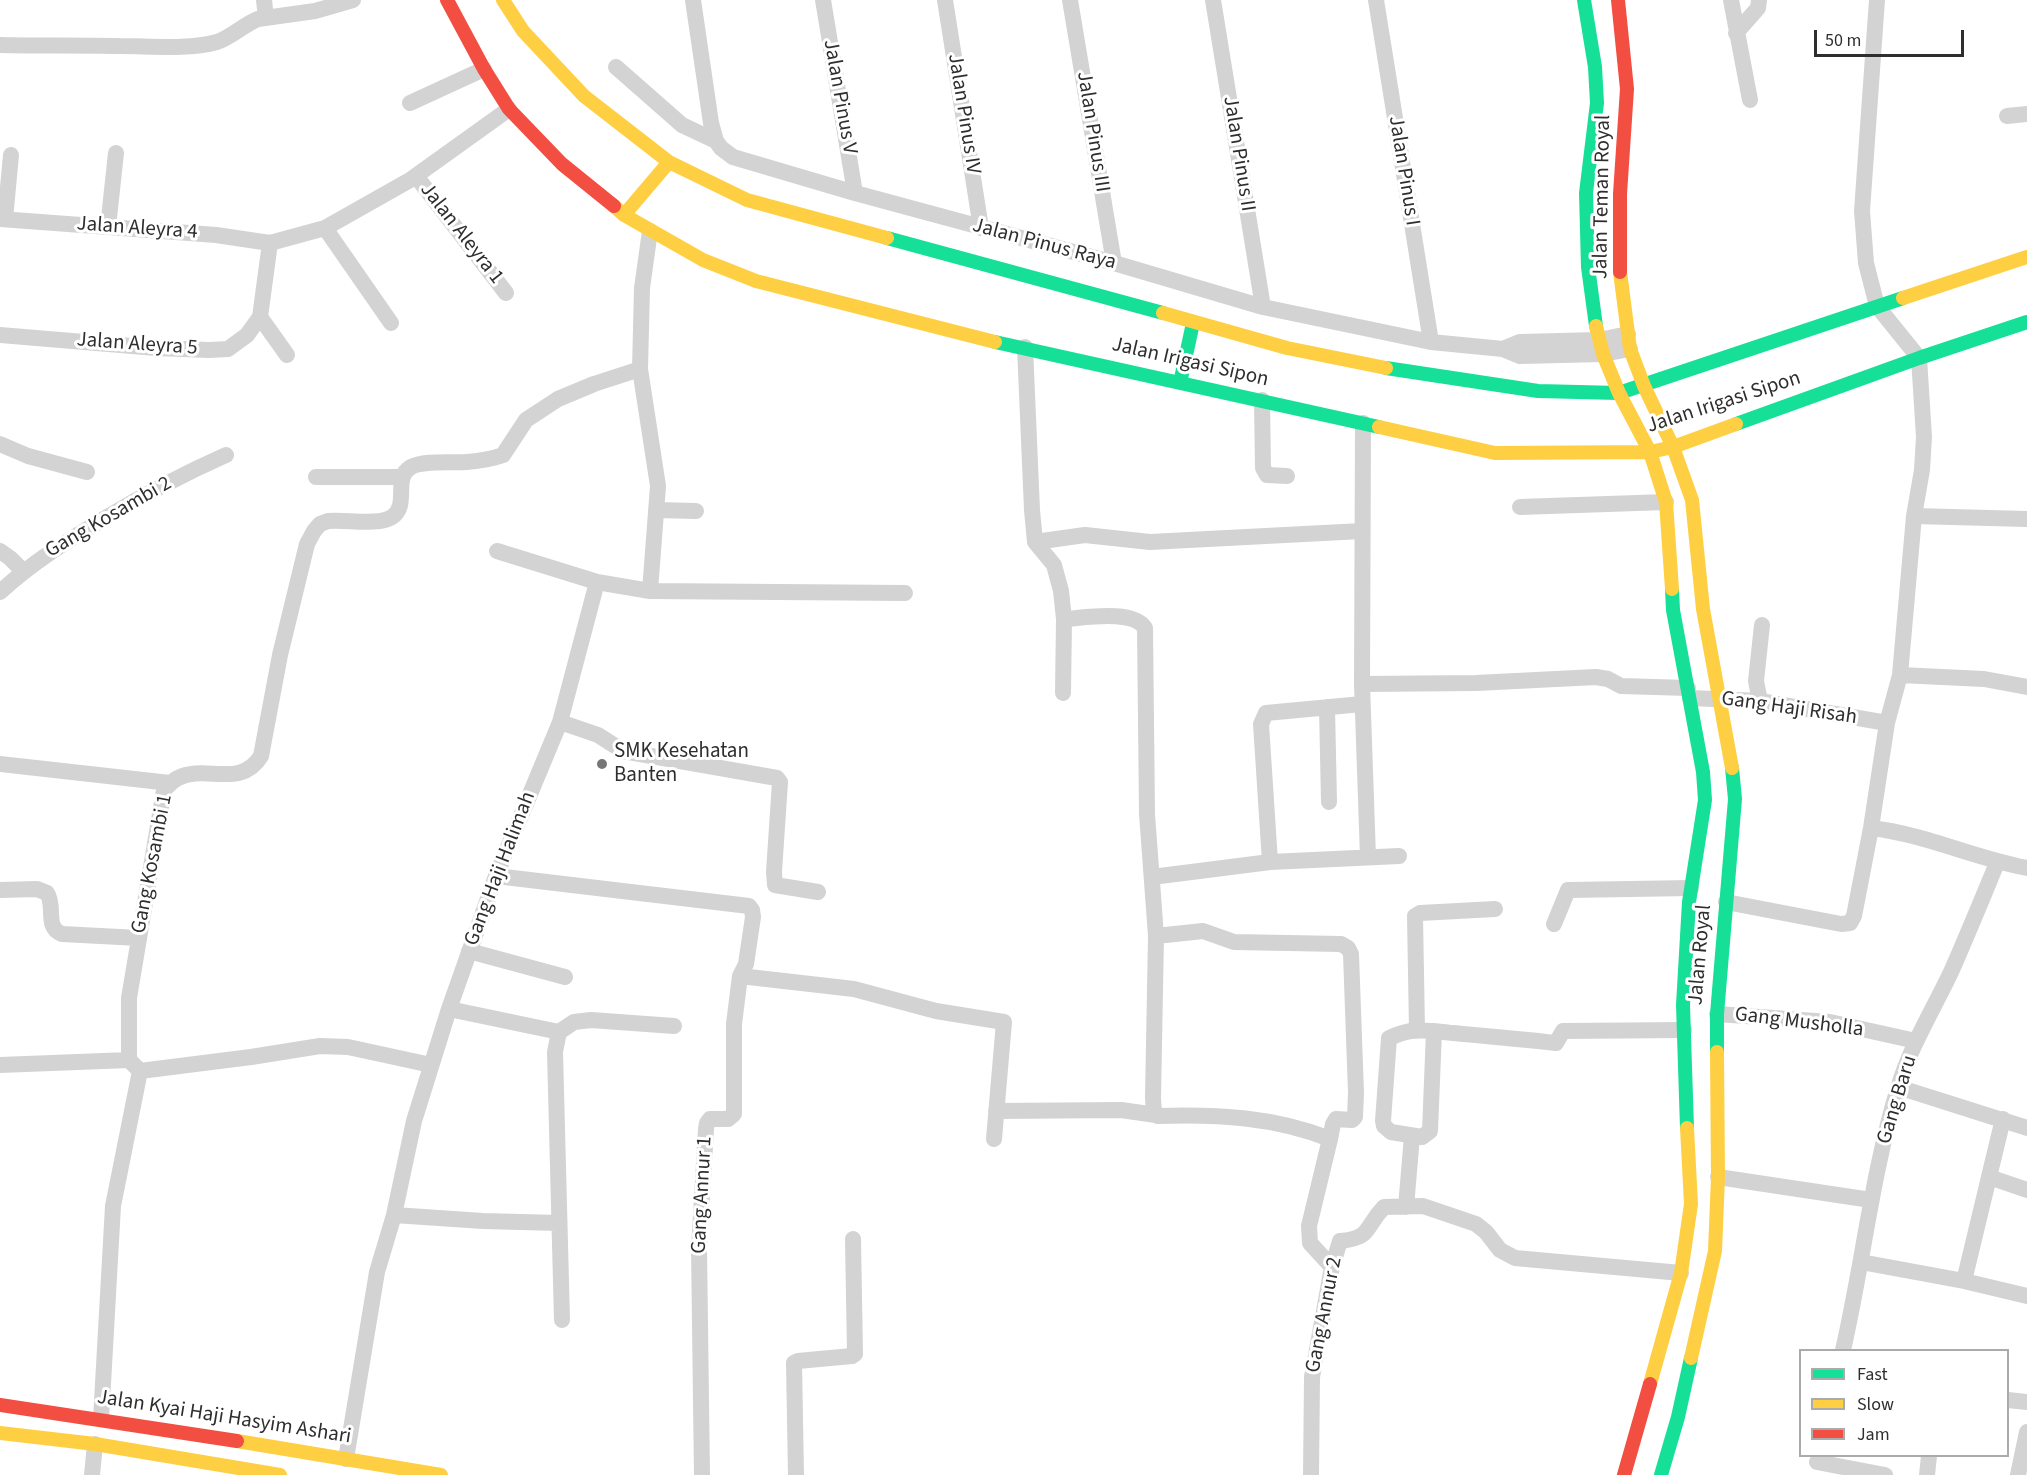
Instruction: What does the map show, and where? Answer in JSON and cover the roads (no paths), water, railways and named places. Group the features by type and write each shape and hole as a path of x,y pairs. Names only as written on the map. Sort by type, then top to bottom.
{"street":[{"path":"264,0 266,18"},
{"path":"0,45 168,46 201,44 229,37 249,22 315,10 353,0"},
{"name":"Jalan Irigasi Sipon","path":"447,0 484,69 509,109 562,165 629,210 650,231 703,260 756,281 911,322 1495,453 1648,448 1671,443 2027,322"},
{"name":"Jalan Irigasi Sipon","path":"503,0 523,31 584,96 665,166 747,200 1287,348 1417,374 1538,392 1621,396 1877,306 2027,257"},
{"path":"693,0 711,123 717,141"},
{"name":"Jalan Pinus V","path":"823,0 855,193"},
{"name":"Jalan Pinus IV","path":"945,0 981,228"},
{"name":"Jalan Pinus III","path":"1070,0 1114,263"},
{"name":"Jalan Pinus II","path":"1213,0 1263,307"},
{"name":"Jalan Pinus I","path":"1376,0 1431,342"},
{"name":"Jalan Teman Royal","path":"1584,0 1595,67 1597,104 1586,193 1588,267 1594,324 1621,396 1648,448"},
{"name":"Jalan Teman Royal","path":"1618,0 1628,88 1620,194 1619,265 1629,341 1645,389 1671,443"},
{"path":"1731,0 1750,100"},
{"path":"1736,33 1758,8 1760,0"},
{"path":"1726,902 1841,924 1850,923 1854,916 1871,828 1887,723 1900,675 1914,516 1922,470 1924,437 1919,358 1877,306 1866,263 1862,211 1877,0"},
{"name":"Jalan Pinus Raya","path":"616,67 682,125 717,141 727,154 733,157 1263,307 1431,342 1503,349 1520,356 1601,347 1629,341"},
{"path":"410,104 484,69"},
{"path":"287,355 260,317 270,243 325,228 416,176 509,109"},
{"path":"2007,116 2027,114"},
{"path":"108,227 116,153"},
{"path":"2,219 11,154"},
{"path":"629,210 665,166"},
{"name":"Jalan Aleyra 1","path":"416,176 506,293"},
{"name":"Jalan Aleyra 4","path":"2,219 216,235 270,243"},
{"path":"325,228 391,323"},
{"path":"650,231 642,288 640,369 658,486 650,591"},
{"name":"Jalan Aleyra 5","path":"0,335 209,350 228,349 247,335 260,317"},
{"path":"1180,382 1193,323"},
{"name":"Jalan Pinus Raya","path":"1503,349 1520,342 1601,347"},
{"path":"1025,347 1035,542 1054,565 1060,591 1064,619 1063,693"},
{"path":"316,477 402,477 411,467 417,465 468,462 503,455 526,420 558,399 640,369"},
{"path":"1262,400 1263,468 1267,475 1287,476"},
{"path":"1363,423 1362,704 1368,857"},
{"name":"Jalan Royal","path":"1661,1475 1678,1417 1707,1296 1715,1251 1718,1177 1717,1014 1735,799 1732,770 1703,609 1692,500 1671,443"},
{"path":"0,444 28,456 87,472"},
{"name":"Jalan Royal","path":"1624,1475 1681,1273 1691,1204 1686,1110 1684,982 1691,888 1706,800 1704,772 1673,610 1666,502 1648,448"},
{"name":"Gang Kosambi 2","path":"0,592 44,555 122,508 198,467 226,455"},
{"name":"Gang Kosambi 1","path":"101,1419 113,1206 134,1065 129,998 164,790 185,775 243,773 254,767 261,756 280,655 307,544 320,524 328,520 380,520 392,517 401,506 402,477"},
{"path":"1520,507 1666,502"},
{"path":"656,510 696,511"},
{"path":"1914,516 2027,519"},
{"path":"1035,542 1085,535 1150,542 1362,531"},
{"path":"0,551 23,571"},
{"path":"497,551 597,582 650,591 905,592"},
{"name":"Gang Haji Halimah","path":"346,1459 377,1272 394,1215 414,1121 449,1009 496,876 560,722 597,582"},
{"path":"1064,619 1109,616 1132,618 1142,622 1145,628 1147,814 1156,936 1153,1098 1155,1114"},
{"path":"1760,701 1756,681 1762,625"},
{"path":"1900,675 1984,679 2027,687"},
{"name":"Gang Haji Risah","path":"1362,684 1476,683 1596,677 1608,679 1622,686 1760,701 1887,723"},
{"path":"1270,862 1262,718 1266,713 1362,704"},
{"path":"1327,707 1329,802"},
{"path":"560,722 598,735 624,751 777,778 780,782 775,885 818,892"},
{"path":"0,764 171,783"},
{"path":"1871,828 1891,831 1997,863 2027,868"},
{"path":"1152,877 1270,862 1399,856"},
{"name":"Gang Baru","path":"1843,1349 1856,1295 1871,1200 1898,1087 1916,1041 1951,972 1997,863"},
{"name":"Gang Annur 1","path":"496,876 749,906 752,910 746,964 740,975 734,1024 734,1114 728,1119 710,1119 706,1122 699,1248 702,1475"},
{"path":"1554,924 1568,890 1691,888"},
{"path":"0,890 37,889 47,893 51,902 51,925 56,932 139,938"},
{"path":"1417,1030 1415,916 1420,913 1495,909"},
{"path":"1156,936 1203,931 1234,942 1341,944 1352,954 1356,1112 1352,1120 1336,1119 1333,1124 1309,1226 1310,1243 1332,1267"},
{"path":"469,951 565,976"},
{"path":"740,975 854,989 936,1011 1002,1021 1004,1027 994,1139"},
{"path":"449,1009 559,1032 574,1022 591,1020 674,1026"},
{"name":"Gang Musholla","path":"1717,1014 1830,1022 1916,1041"},
{"path":"1434,1031 1431,1126 1427,1134 1422,1137 1391,1132 1384,1126 1383,1121 1389,1038 1409,1031 1434,1031 1556,1043 1563,1031 1684,1030"},
{"path":"559,1032 555,1053 562,1320"},
{"path":"0,1065 134,1065 241,1058 320,1046 348,1047 431,1065"},
{"path":"1898,1087 2027,1128"},
{"path":"996,1111 1121,1110 1155,1114 1221,1115 1300,1127 1330,1139"},
{"path":"1964,1281 2003,1119"},
{"path":"1406,1208 1412,1136"},
{"path":"1718,1177 1871,1200"},
{"path":"1989,1177 2027,1190"},
{"name":"Gang Annur 2","path":"1311,1475 1312,1377 1332,1267 1340,1241 1355,1240 1364,1235 1384,1208 1423,1206 1476,1224 1486,1232 1500,1250 1515,1258 1681,1273"},
{"path":"394,1215 559,1223"},
{"path":"796,1475 794,1364 798,1361 855,1354 853,1239"},
{"path":"1861,1262 1964,1281 2027,1296"},
{"path":"2009,1400 2027,1402"},
{"name":"Jalan Kyai Haji Hasyim Ashari","path":"0,1405 101,1419 441,1475"},
{"path":"2018,1475 2027,1432"},
{"path":"0,1433 95,1444 244,1472 280,1475"},
{"path":"92,1475 95,1444"},
{"path":"1926,1475 1929,1457"},
{"path":"1816,1464 1885,1475"}],"place":[{"name":"SMK Kesehatan Banten","path":"602,764"}]}
